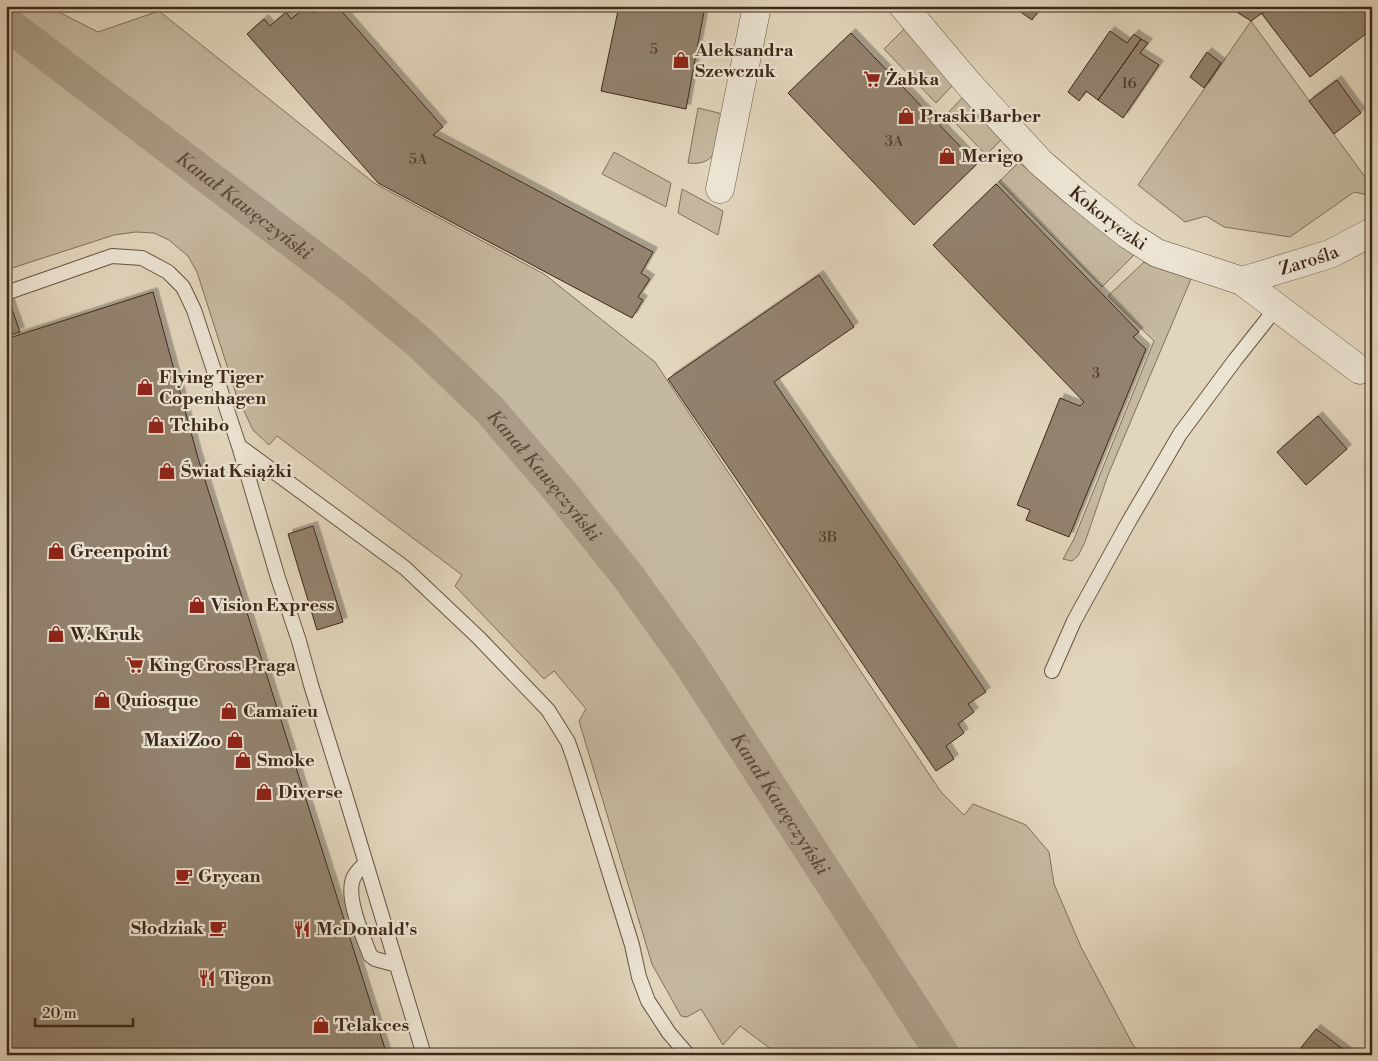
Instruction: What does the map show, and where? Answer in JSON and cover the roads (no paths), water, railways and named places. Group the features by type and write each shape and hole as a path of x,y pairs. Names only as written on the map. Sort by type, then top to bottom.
{"street":[{"path":"720,189 757,6"},
{"name":"Kokoryczki","path":"903,6 967,82 1040,162 1127,234 1157,253 1242,282 1360,370"},
{"name":"Zarośla","path":"1242,282 1330,254 1372,232"}],"lane":[{"path":"6,293 112,256 142,258 168,272 183,288 194,310 239,446 424,1055"},
{"path":"1052,671 1074,621 1180,434 1277,307"},
{"path":"239,446 405,568 479,638 548,710 568,742 574,759 632,945 639,978 648,1001 669,1033 688,1055"},
{"path":"366,863 354,875 351,885 352,901 370,955 375,959 397,964"}],"waterway":[{"name":"Kanał Kawęczyński","path":"6,23 355,289 419,342 489,409 558,489 627,575 688,660 943,1055"}],"place":[{"name":"Aleksandra Szewczuk","path":"681,60"},
{"name":"Żabka","path":"872,79"},
{"name":"Praski Barber","path":"906,116"},
{"name":"Merigo","path":"947,156"},
{"name":"Flying Tiger Copenhagen","path":"145,387"},
{"name":"Tchibo","path":"156,425"},
{"name":"Świat Książki","path":"167,471"},
{"name":"Greenpoint","path":"56,551"},
{"name":"Vision Express","path":"197,605"},
{"name":"W. Kruk","path":"56,634"},
{"name":"King Cross Praga","path":"135,665"},
{"name":"Quiosque","path":"102,700"},
{"name":"Camaïeu","path":"229,711"},
{"name":"Maxi Zoo","path":"235,740"},
{"name":"Smoke","path":"243,760"},
{"name":"Diverse","path":"264,792"},
{"name":"Grycan","path":"184,876"},
{"name":"Słodziak","path":"218,928"},
{"name":"McDonald's","path":"302,929"},
{"name":"Tigon","path":"207,978"},
{"name":"Telakces","path":"321,1025"}]}
